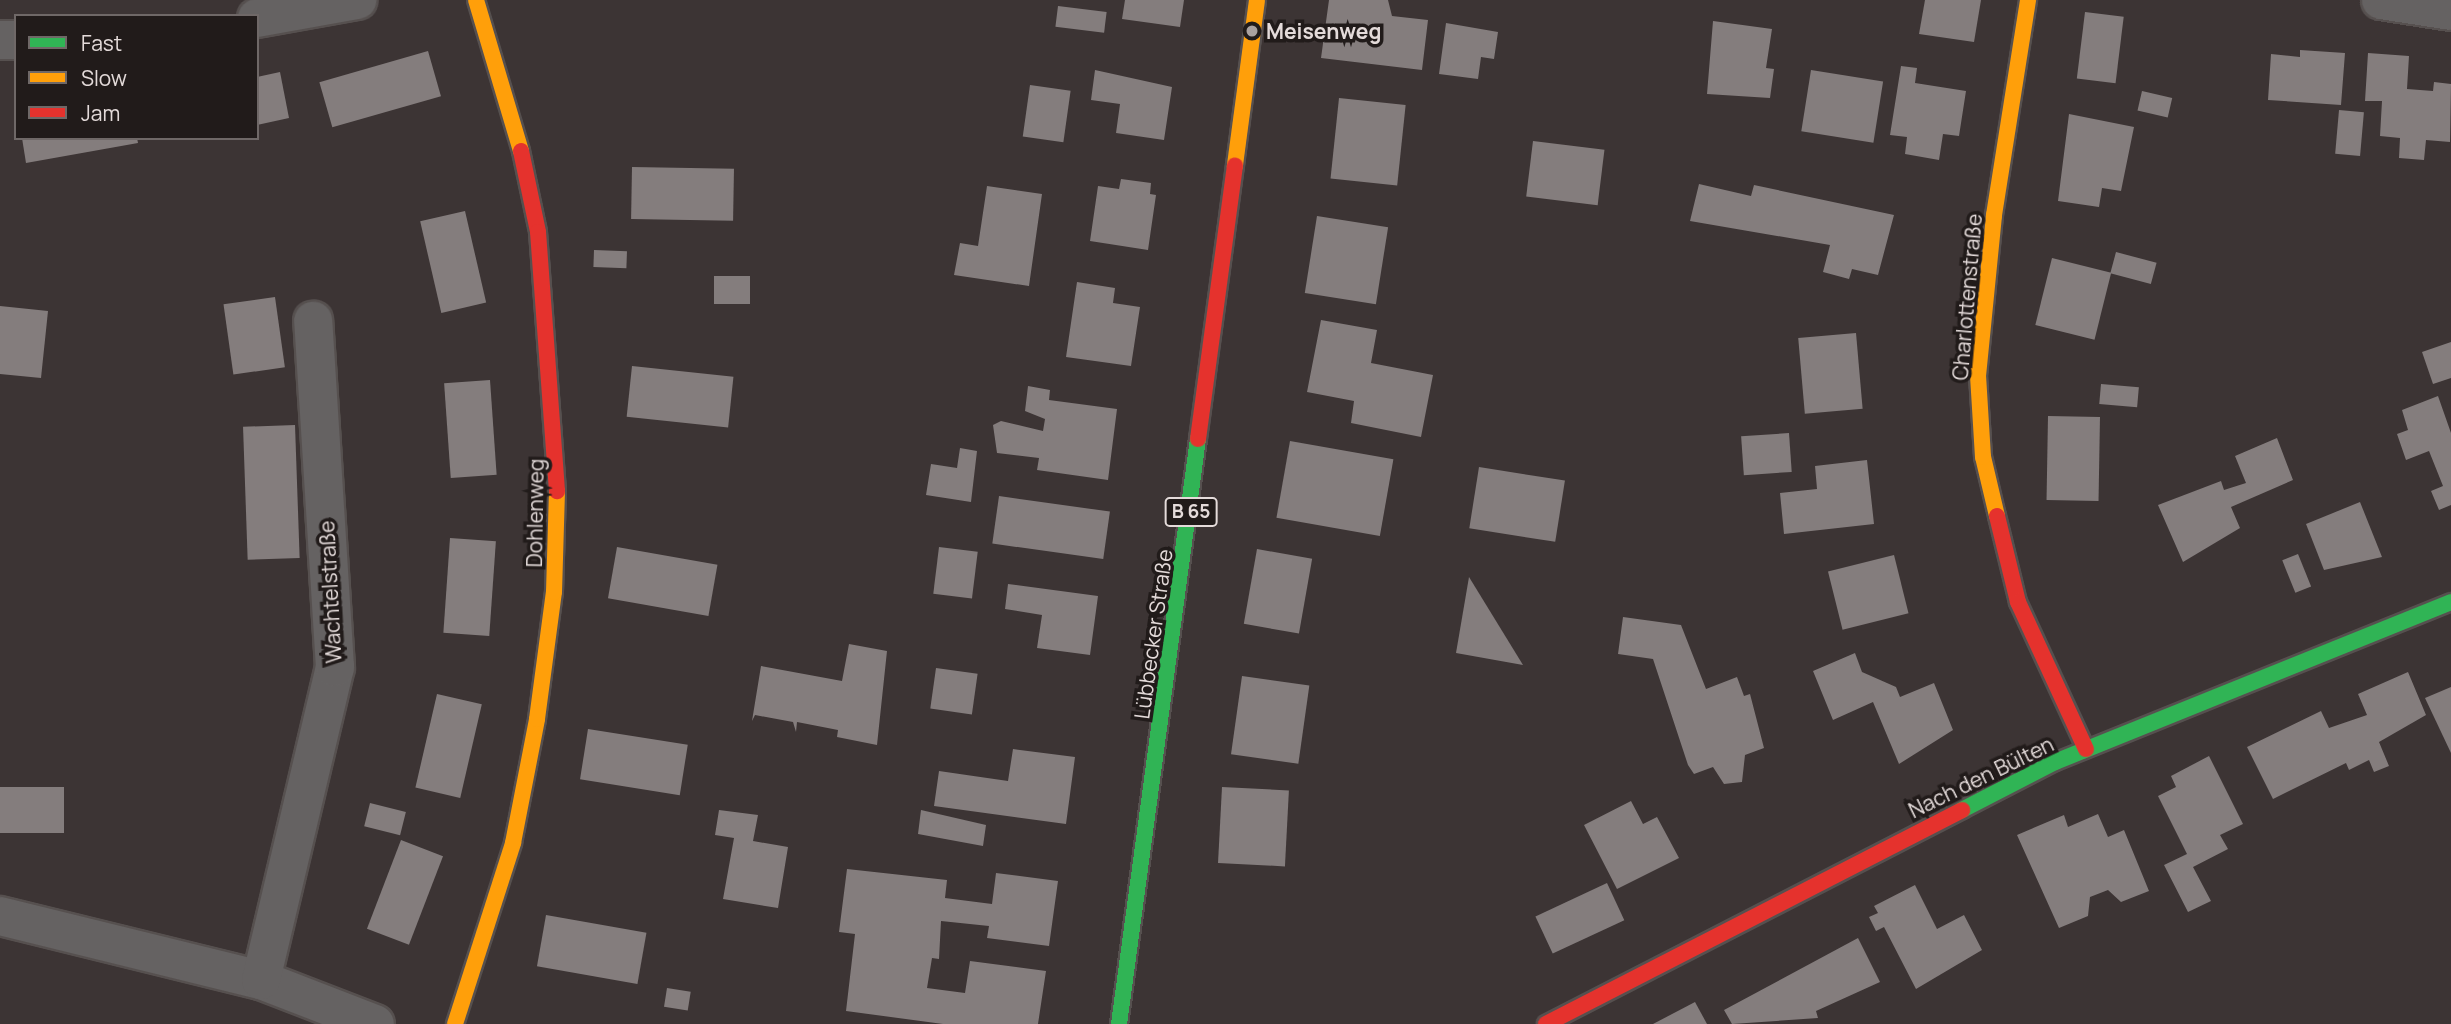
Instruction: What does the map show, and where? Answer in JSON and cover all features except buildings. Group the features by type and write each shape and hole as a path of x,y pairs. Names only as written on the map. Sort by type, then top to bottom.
{"street":[{"path":"259,18 357,0"},
{"name":"Dohlenweg","path":"455,1024 513,843 537,719 554,592 558,469 538,232 514,120 476,0"},
{"name":"Lübbecker Straße","path":"1119,1024 1257,0"},
{"name":"Charlottenstraße","path":"2028,0 1994,215 1980,362 1983,457 2018,602 2086,749"},
{"path":"2381,0 2451,11"},
{"name":"Wachtelstraße","path":"261,980 335,667 313,321"},
{"name":"Nach den Bülten","path":"1546,1024 2086,749 2451,602"},
{"path":"0,916 261,980 375,1024"}],"traffic: fast":[{"path":"1119,1024 1198,439"},
{"path":"1962,810 2055,762 2451,602"}],"traffic: slow":[{"path":"476,0 521,151"},
{"path":"1235,165 1257,0"},
{"path":"1997,516 1983,457 1978,376 1994,215 2028,0"},
{"path":"455,1024 513,843 537,719 554,592 557,491"}],"traffic: jam":[{"path":"521,151 538,232 557,491"},
{"path":"1198,439 1235,165"},
{"path":"1997,516 2018,602 2086,749"},
{"path":"1546,1024 1962,810"}],"place":[{"name":"Meisenweg","path":"1252,31"}]}
